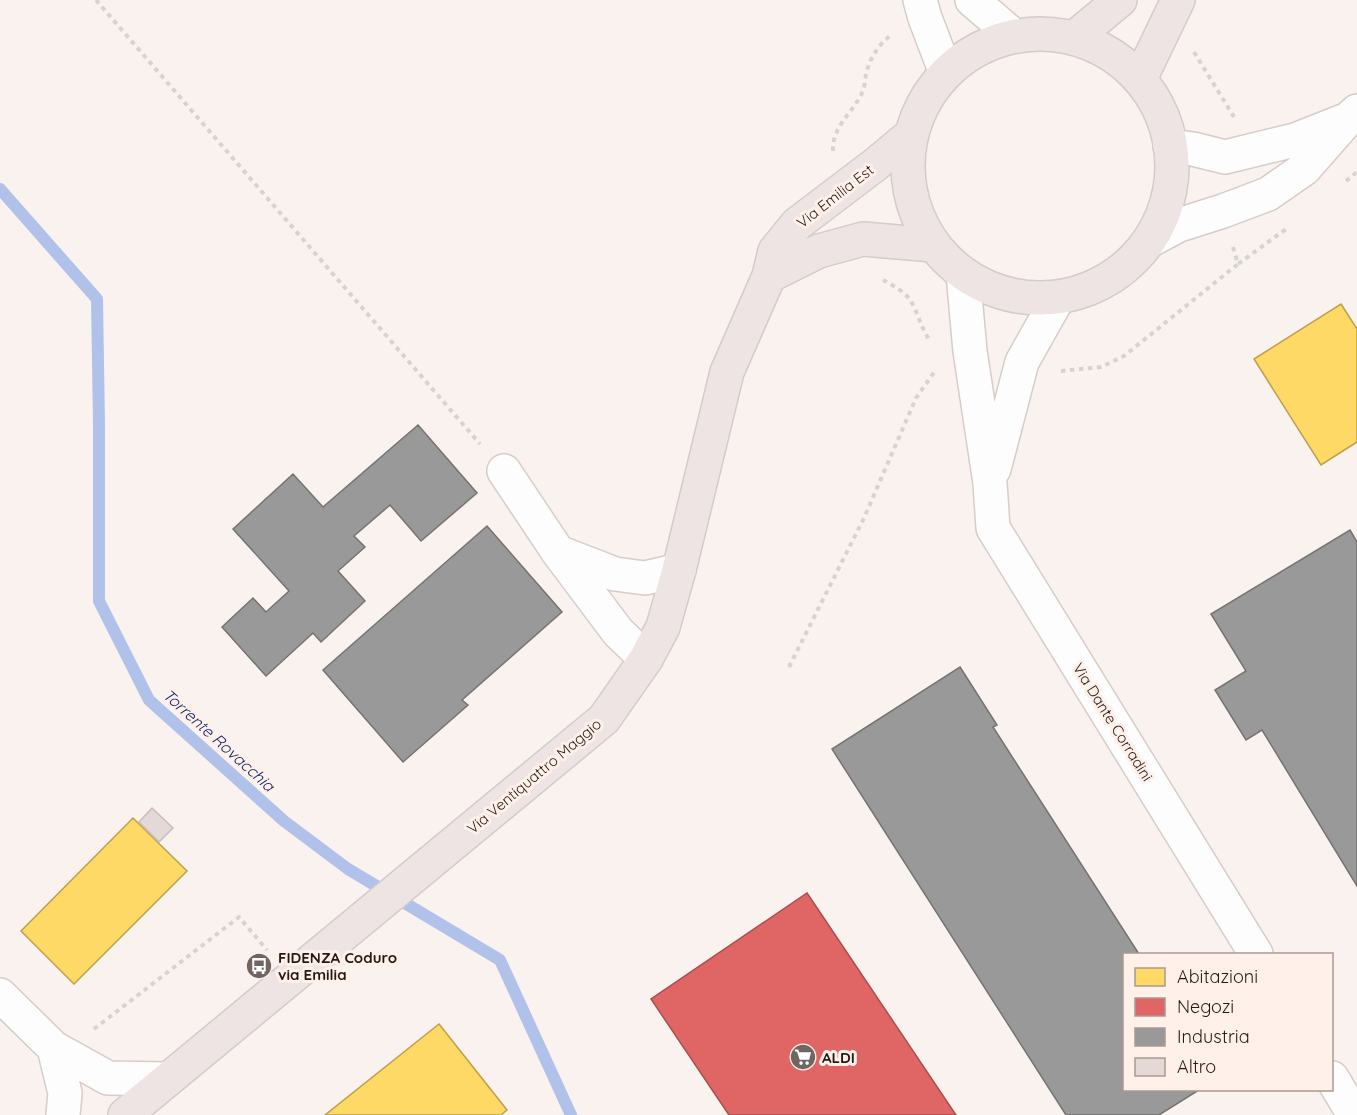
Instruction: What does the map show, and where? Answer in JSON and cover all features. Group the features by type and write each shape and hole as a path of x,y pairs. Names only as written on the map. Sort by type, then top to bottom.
{"main road":[{"path":"1074,38 1120,0"},
{"path":"1140,79 1178,0"},
{"name":"Via Emilia Est","path":"1044,34 1074,38 1110,54 1140,79 1160,110 1170,146 1171,179 1164,211 1149,241 1124,268 1093,288 1058,298 1024,298 992,290 963,274 933,245 919,220 910,192 908,163 912,134 920,111 932,91 946,73 966,56 989,44 1014,36 1044,34"},
{"name":"Via Emilia Est","path":"769,276 775,251 797,224 912,134"},
{"path":"769,276 819,251 862,239 933,245"},
{"name":"Via Ventiquattro Maggio","path":"125,1115 604,719 646,659 663,627 727,372 769,276"}],"street":[{"path":"920,0 946,73"},
{"path":"972,0 1014,36"},
{"path":"1170,146 1225,157 1295,140 1352,115"},
{"path":"1149,241 1179,225 1268,194 1304,169 1352,115"},
{"path":"963,274 970,351 990,483"},
{"path":"990,483 1022,362 1058,298"},
{"path":"504,471 558,552 618,632 646,659"},
{"name":"Via Dante Corradini","path":"990,483 993,528 1255,953"},
{"path":"558,552 615,574 645,578 679,570"},
{"path":"0,995 54,1048 108,1078 168,1079"},
{"path":"54,1048 65,1093 63,1115"},
{"path":"1333,1080 1354,1115"}],"path":[{"path":"96,0 504,471"},
{"path":"789,667 864,518 916,398 941,362"},
{"path":"93,1031 239,917 292,978"}],"building: Abitazioni":[{"path":"1341,304 1357,329 1357,442 1321,465 1254,359"},
{"path":"133,818 187,871 74,984 21,931"},
{"path":"439,1024 507,1110 501,1115 325,1115"}],"building: Negozi":[{"name":"ALDI","path":"807,893 956,1115 729,1115 651,999"}],"building: Industria":[{"path":"418,425 477,493 421,541 390,505 354,536 365,547 338,571 365,601 321,642 313,633 266,676 222,627 253,598 266,612 289,591 233,529 293,474 323,507"},
{"path":"487,526 562,612 462,700 468,705 403,762 323,670"},
{"path":"1350,530 1357,542 1357,886 1262,730 1246,740 1215,690 1246,671 1211,614"},
{"path":"960,667 997,725 993,727 1138,953 1123,953 1123,1091 1197,1091 1159,1115 1066,1115 832,749"}],"building: Altro":[{"path":"152,808 173,828 159,842 139,822"}],"waterway":[{"name":"Torrente Rovacchia","path":"0,189 97,299 99,601 149,700 284,821 348,869 500,960 571,1115"}],"place":[{"name":"FIDENZA Coduro via Emilia","path":"259,966"},
{"name":"ALDI","path":"803,1057"}]}
